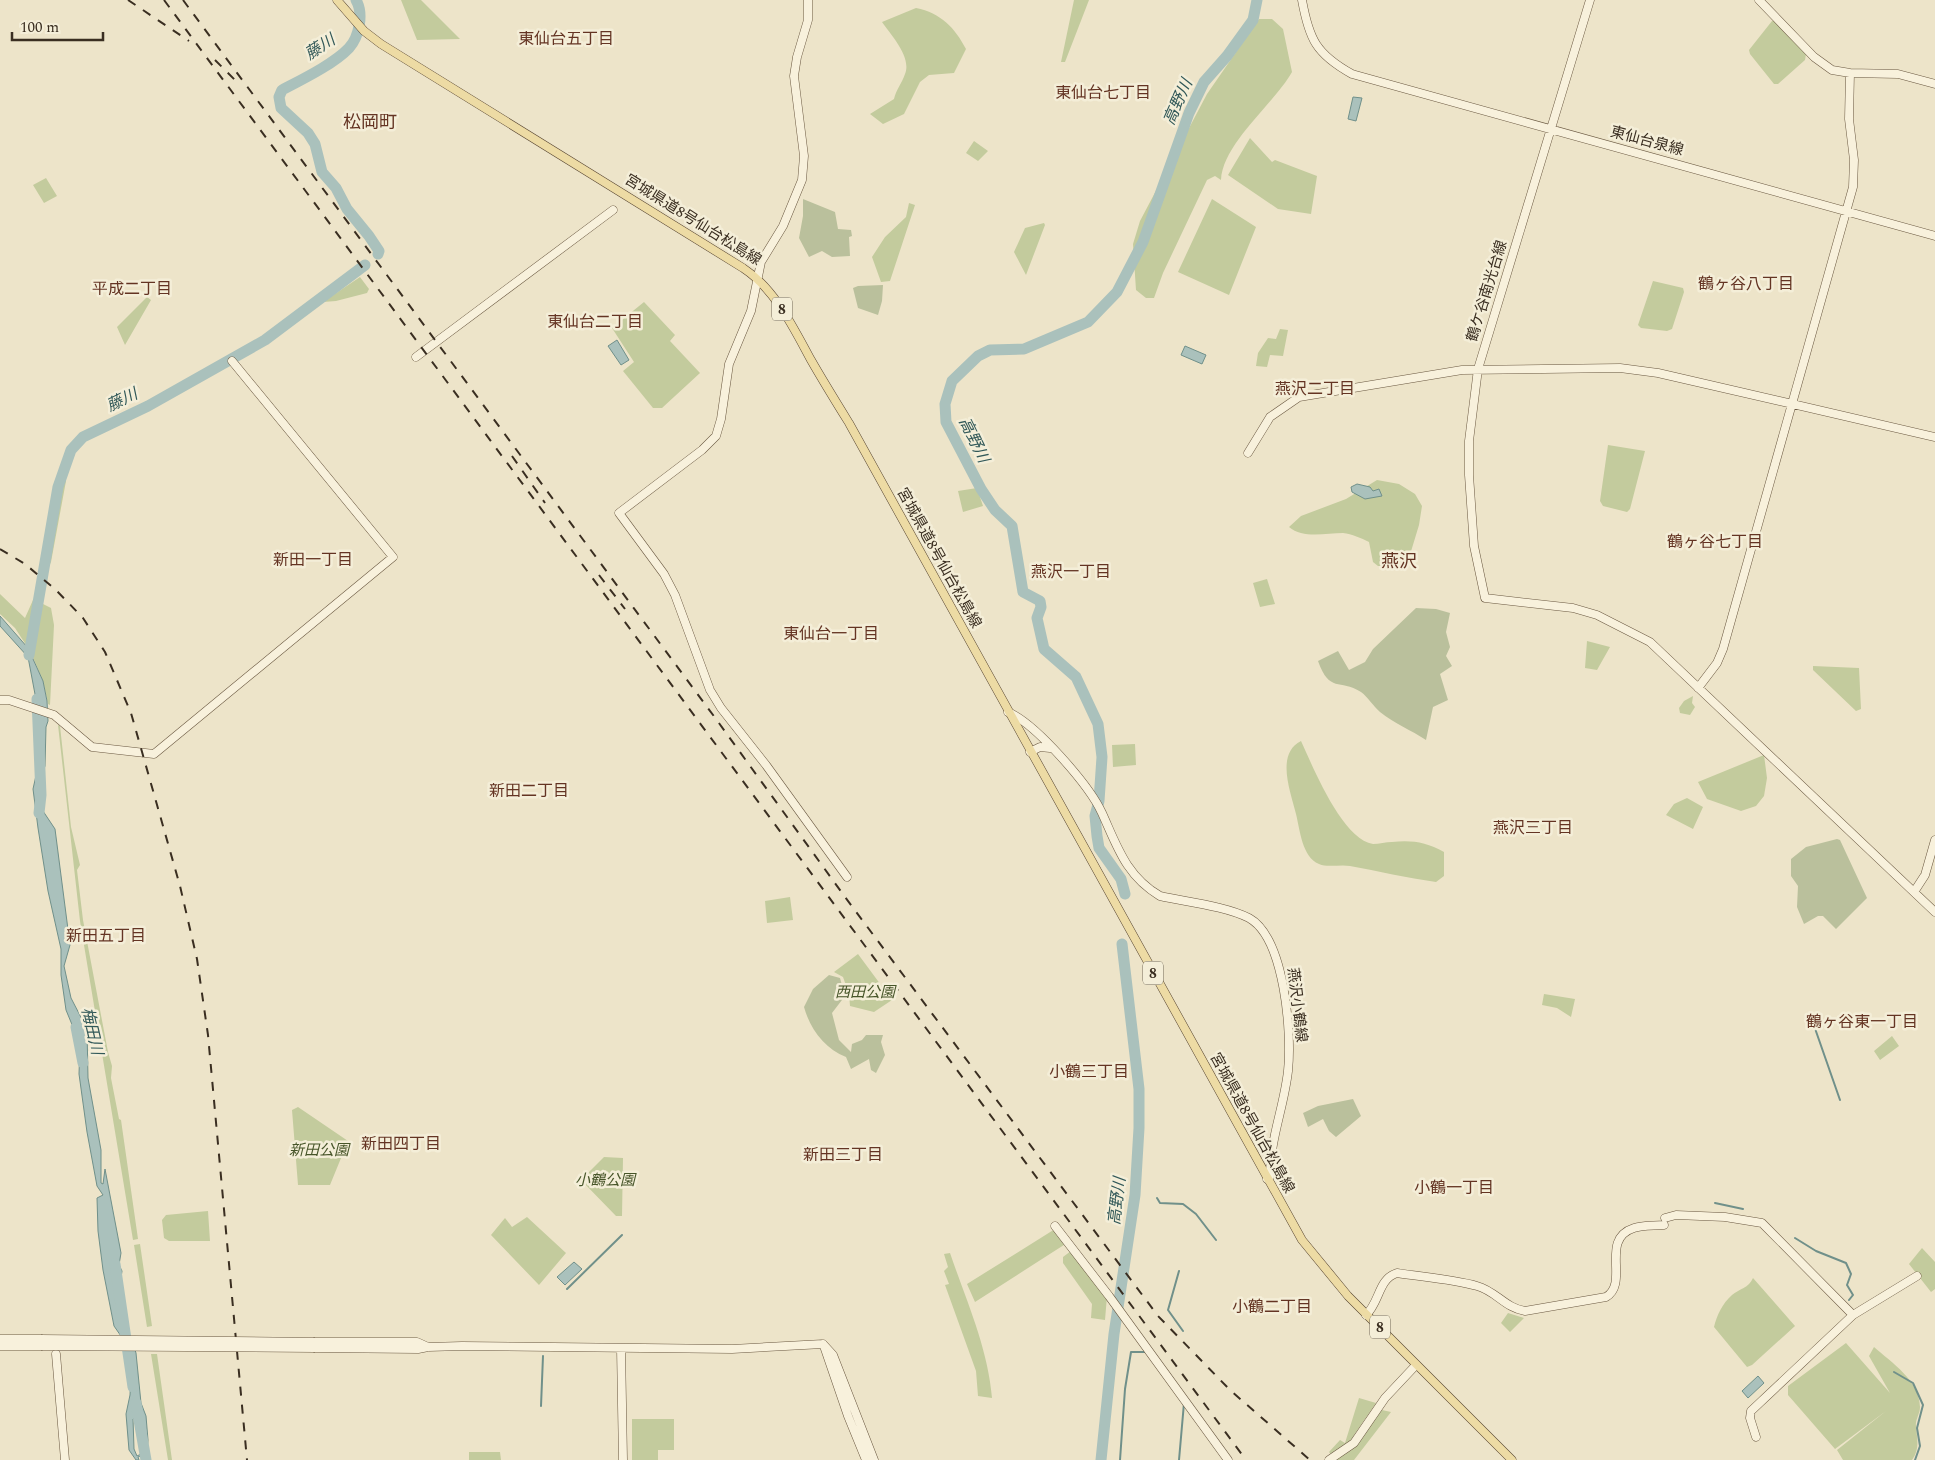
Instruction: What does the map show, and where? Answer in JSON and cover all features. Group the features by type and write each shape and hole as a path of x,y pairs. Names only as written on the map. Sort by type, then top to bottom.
{"main road":[{"name":"宮城県道8号仙台松島線","path":"337,0 364,31 400,56 757,276 788,318 849,423 1302,1240 1328,1274 1366,1315 1512,1460"}],"street":[{"path":"808,0 808,20 797,57 794,76 804,156 802,180 791,210 760,262 753,304 729,364 721,419 716,436 695,456 619,513 664,574 675,595 710,690 721,708 766,765 847,877"},
{"name":"東仙台泉線","path":"1302,0 1309,34 1315,46 1330,61 1352,74 1935,236"},
{"name":"鶴ケ谷南光台線","path":"1590,0 1478,369 1472,405 1469,475 1474,546 1485,598 1573,608 1612,621 1650,642 1698,688"},
{"path":"1760,0 1822,64 1833,70 1850,74 1898,74 1935,84"},
{"path":"1850,74 1848,120 1854,172 1847,210 1723,649 1717,663 1698,688 1935,912"},
{"path":"416,357 613,210"},
{"path":"0,700 11,700 52,714 72,728 92,747 154,754 393,557 232,361"},
{"path":"1248,453 1270,417 1295,398 1478,369 1620,368 1658,372 1935,437"},
{"path":"1008,712 1020,717 1050,748"},
{"path":"1030,750 1040,747 1050,748"},
{"name":"燕沢小鶴線","path":"1050,748 1080,781 1096,803 1120,855 1129,869 1153,892 1160,896 1249,918 1258,927 1277,958 1288,1024 1289,1053 1282,1102 1272,1138 1270,1176 1267,1179"},
{"path":"1914,892 1925,875 1935,840"},
{"path":"1366,1315 1373,1309 1386,1278 1396,1273 1468,1284 1486,1290 1508,1306 1525,1311 1606,1297 1612,1294 1615,1288 1616,1248 1619,1238 1632,1229 1665,1222 1676,1215 1728,1217 1762,1223 1853,1315"},
{"path":"1055,1226 1073,1246 1228,1460"},
{"path":"1756,1437 1750,1418 1751,1412 1853,1315 1918,1276"},
{"path":"0,1339 41,1343"},
{"path":"0,1346 41,1343 315,1345 417,1342 428,1347 732,1349 823,1344"},
{"path":"823,1344 845,1408 866,1460"},
{"path":"823,1344 833,1355 874,1460"},
{"path":"620,1348 623,1460"},
{"path":"56,1354 65,1460"},
{"path":"1329,1460 1354,1442 1386,1398 1416,1365"}],"green space":[{"path":"401,0 421,0 460,39 417,40"},
{"path":"1074,0 1089,0 1065,62 1061,62"},
{"path":"916,8 925,10 946,22 957,34 966,49 954,73 929,75 920,82 904,114 883,124 870,114 894,99 904,77 906,61 900,46 882,22"},
{"path":"1259,19 1272,19 1283,29 1292,72 1230,152 1221,180 1215,176 1207,180 1163,273 1154,298 1146,298 1136,290 1133,244 1140,221 1207,94"},
{"path":"1772,21 1775,21 1806,54 1805,60 1778,84 1774,84 1750,54 1749,50"},
{"path":"1250,138 1272,162 1275,160 1317,176 1311,214 1278,209 1228,175"},
{"path":"974,141 988,151 978,161 966,153"},
{"path":"46,178 57,196 44,203 33,185"},
{"path":"803,199 835,212 838,229 851,230 852,236 849,237 850,256 832,257 822,251 809,257 799,238 803,216"},
{"path":"1212,199 1256,227 1229,295 1178,272"},
{"path":"909,203 915,205 890,281 881,282 872,257 885,237 906,217"},
{"path":"1044,223 1045,225 1026,275 1014,252 1025,228"},
{"path":"360,277 369,289 367,293 336,301 323,302"},
{"path":"1653,281 1683,288 1684,292 1672,329 1667,331 1641,328 1638,325"},
{"path":"883,285 882,301 878,315 858,308 853,288"},
{"path":"147,297 151,300 125,345 117,327"},
{"path":"644,302 675,335 670,341 700,373 662,408 653,408 623,371 634,362 612,328"},
{"path":"1280,329 1288,330 1283,356 1270,355 1267,367 1256,366 1258,353 1268,338 1276,339"},
{"path":"1608,445 1645,451 1630,509 1627,512 1603,506 1600,501"},
{"path":"62,477 66,481 51,562 47,570 46,569"},
{"path":"1377,480 1399,484 1415,494 1422,506 1419,525 1409,558 1399,566 1378,566 1373,562 1369,542 1356,536 1343,533 1308,534 1295,531 1289,527 1301,516 1346,499"},
{"path":"977,488 983,506 963,512 958,491"},
{"path":"1267,579 1275,604 1260,607 1253,583"},
{"path":"0,594 25,618 33,600 38,603 28,648 15,628 0,614"},
{"path":"43,604 51,608 54,625 50,705 48,704 43,681 32,655"},
{"path":"1416,608 1436,609 1450,613 1446,632 1450,647 1446,656 1452,666 1440,674 1448,700 1433,707 1426,740 1377,710 1361,692 1331,682 1322,671 1318,661 1338,651 1349,670 1365,662 1373,649"},
{"path":"1587,641 1610,647 1597,670 1585,668"},
{"path":"1813,666 1859,668 1861,709 1856,711 1813,670"},
{"path":"1693,696 1692,703 1695,707 1690,715 1680,713 1679,708 1684,701"},
{"path":"58,725 60,726 71,827 80,865 77,870 83,920 112,1066 111,1078 119,1119 121,1120 138,1239 133,1240 80,921"},
{"path":"1301,741 1321,784 1350,829 1361,839 1373,844 1399,841 1412,842 1425,844 1444,852 1444,876 1436,882 1350,866 1323,865 1313,860 1305,849 1287,774 1289,755 1293,747"},
{"path":"1135,744 1136,765 1113,767 1112,745"},
{"path":"1764,755 1767,778 1764,796 1756,806 1741,811 1707,799 1698,782"},
{"path":"1687,798 1703,807 1693,829 1666,815 1674,804"},
{"path":"1837,839 1840,840 1867,898 1836,929 1823,916 1818,916 1804,924 1797,907 1798,886 1791,876 1791,859 1806,847"},
{"path":"790,897 793,920 767,923 765,901"},
{"name":"西田公園","path":"858,954 892,1000 874,1012 850,1006 849,994 843,977 834,972"},
{"path":"829,975 840,978 845,996 832,1013 839,1040 851,1052 852,1044 862,1040 866,1035 883,1035 881,1042 885,1055 876,1073 871,1070 869,1059 851,1069 846,1057 831,1049 819,1037 810,1023 804,1007 813,989"},
{"path":"1544,994 1575,999 1571,1017 1557,1008 1542,1005"},
{"path":"1892,1036 1899,1046 1880,1060 1874,1051"},
{"path":"1353,1099 1361,1116 1336,1137 1329,1131 1323,1119 1308,1127 1303,1113 1318,1106"},
{"name":"新田公園","path":"298,1107 348,1141 330,1185 298,1185 292,1110"},
{"name":"小鶴公園","path":"604,1157 623,1158 622,1216 616,1216 581,1180"},
{"path":"208,1211 210,1241 169,1241 164,1238 162,1220 166,1215"},
{"path":"527,1217 566,1253 539,1285 491,1235 505,1218 512,1227"},
{"path":"1055,1229 1067,1243 975,1302 967,1284"},
{"path":"140,1244 152,1326 147,1327 134,1245"},
{"path":"1922,1248 1935,1262 1935,1289 1931,1292 1909,1264"},
{"path":"1071,1251 1107,1296 1105,1320 1091,1318 1092,1304 1063,1263 1063,1257"},
{"path":"950,1253 981,1343 990,1379 992,1398 978,1396 976,1371 945,1285 949,1284 944,1271 948,1267 944,1254"},
{"path":"1753,1278 1795,1326 1752,1365 1747,1367 1714,1327 1718,1314 1725,1302 1749,1284"},
{"path":"1508,1313 1524,1318 1510,1332 1501,1323"},
{"path":"1846,1343 1890,1393 1869,1356 1874,1347 1910,1380 1915,1388 1920,1407 1916,1424 1917,1448 1912,1460 1843,1460 1837,1450 1886,1411 1835,1449 1788,1395 1788,1386"},
{"path":"151,1354 157,1354 172,1460 168,1460"},
{"path":"1359,1398 1376,1403 1354,1435 1359,1440 1382,1410 1391,1412 1354,1460 1336,1460 1329,1452 1340,1440 1345,1443"},
{"path":"632,1419 674,1419 674,1450 658,1450 658,1460 632,1460"},
{"path":"469,1452 500,1452 501,1460 469,1460"}],"water":[{"path":"1353,97 1362,98 1356,121 1348,119"},
{"path":"617,340 629,360 621,365 608,346"},
{"path":"1185,346 1206,355 1202,364 1181,355"},
{"path":"1357,484 1370,487 1373,491 1379,489 1382,496 1365,499 1352,492 1351,487"},
{"path":"0,616 28,648 43,681 47,701 48,721 46,727 45,766 38,789 43,811 55,829 70,945 64,966 71,998 87,1029 88,1078 101,1150 101,1183 103,1184 105,1169 121,1253 119,1265 122,1271 121,1278 117,1276 118,1301 136,1353 141,1403 146,1416 147,1453 138,1457 139,1460 136,1460 129,1450 126,1414 130,1395 132,1352 114,1326 103,1270 98,1231 97,1198 103,1195 97,1186 87,1132 79,1074 80,1044 66,1010 61,975 61,949 48,891 38,828 33,789 37,771 41,726 28,657 0,626","holes":["137,1416 145,1433 145,1452 137,1456 134,1449 133,1419"]},
{"path":"574,1262 582,1269 565,1285 557,1277"},
{"path":"1758,1376 1764,1383 1748,1398 1742,1391"}],"waterway":[{"name":"藤川","path":"356,0 360,12 358,32 349,48 326,66 282,90 279,97 281,108 308,133 315,144 322,172 336,188 347,209 369,236 379,251 378,254"},
{"name":"高野川","path":"1125,894 1121,879 1099,848 1097,836 1095,816 1099,801 1102,757 1098,724 1076,677 1044,649 1037,618 1041,607 1040,601 1023,592 1012,526 995,510 981,489 946,422 945,404 952,381 978,356 990,350 1024,349 1088,322 1117,292 1143,242 1189,113 1204,82 1227,56 1253,20 1257,0"},
{"name":"藤川","path":"29,655 58,487 71,450 83,437 148,406 265,340 365,265"},
{"name":"梅田川","path":"37,699 41,795 39,813"},
{"name":"高野川","path":"1101,1460 1114,1334 1135,1195 1139,1128 1139,1089 1122,944"},
{"path":"1811,1017 1840,1100"},
{"name":"梅田川","path":"76,1027 83,1063"},
{"path":"1157,1198 1160,1203 1183,1204 1196,1214 1216,1240"},
{"path":"1715,1203 1743,1209"},
{"path":"567,1289 622,1235"},
{"path":"1795,1238 1816,1251 1846,1263 1851,1274 1847,1285 1853,1295 1849,1300"},
{"name":"梅田川","path":"115,1264 133,1387"},
{"path":"1179,1271 1168,1310 1183,1331"},
{"path":"1120,1460 1125,1389 1131,1352 1145,1352"},
{"path":"541,1406 543,1356"},
{"path":"1894,1372 1913,1383 1923,1405 1917,1428 1920,1446 1915,1460"},
{"name":"梅田川","path":"136,1403 146,1460"},
{"path":"1179,1460 1184,1403"}],"railway":[{"path":"128,0 189,41"},
{"path":"164,0 1246,1460"},
{"path":"183,0 716,719 845,897 1158,1316 1230,1390 1310,1460"},
{"path":"215,60 240,85"},
{"path":"512,456 545,503"},
{"path":"0,549 25,564 55,589 83,618 105,652 131,713 180,886 197,959 208,1035 247,1460"},
{"path":"599,575 625,609"}],"district":[{"name":"東仙台五丁目","path":"566,39"},
{"name":"東仙台七丁目","path":"1103,93"},
{"name":"松岡町","path":"370,122"},
{"name":"鶴ヶ谷八丁目","path":"1746,284"},
{"name":"平成二丁目","path":"132,289"},
{"name":"東仙台二丁目","path":"595,322"},
{"name":"燕沢二丁目","path":"1315,389"},
{"name":"鶴ヶ谷七丁目","path":"1715,542"},
{"name":"新田一丁目","path":"313,560"},
{"name":"燕沢","path":"1399,561"},
{"name":"燕沢一丁目","path":"1071,572"},
{"name":"東仙台一丁目","path":"831,634"},
{"name":"新田二丁目","path":"529,791"},
{"name":"燕沢三丁目","path":"1533,828"},
{"name":"新田五丁目","path":"106,936"},
{"name":"鶴ヶ谷東一丁目","path":"1862,1022"},
{"name":"小鶴三丁目","path":"1089,1072"},
{"name":"新田四丁目","path":"401,1144"},
{"name":"新田三丁目","path":"843,1155"},
{"name":"小鶴一丁目","path":"1454,1188"},
{"name":"小鶴二丁目","path":"1272,1307"}]}
